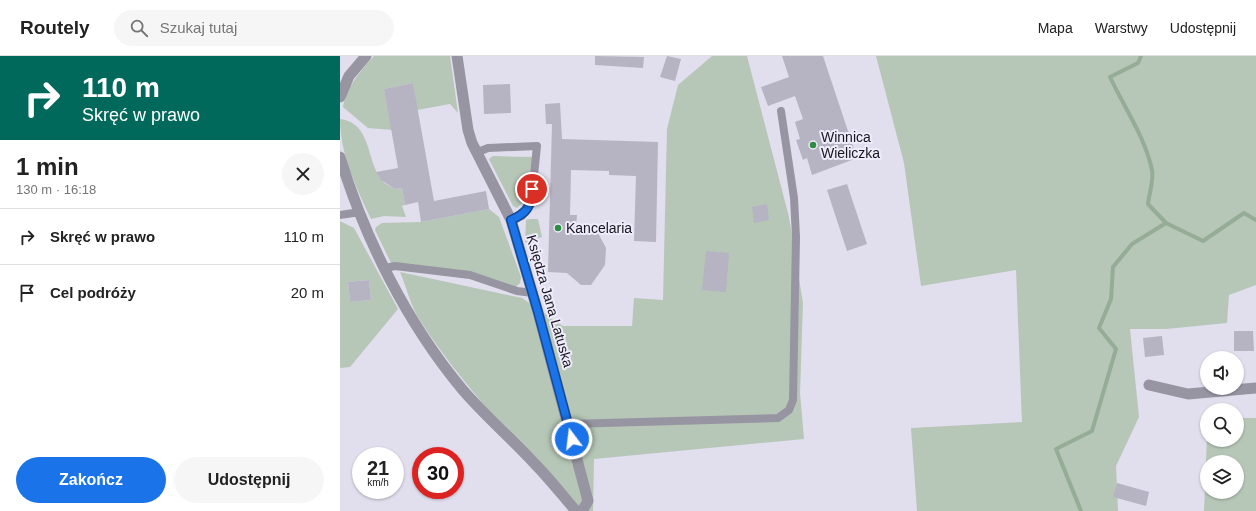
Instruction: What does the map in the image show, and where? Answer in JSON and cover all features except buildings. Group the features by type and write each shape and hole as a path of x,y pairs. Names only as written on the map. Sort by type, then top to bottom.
{"street":[{"path":"340,97 349,76 366,56"},
{"name":"Księdza Jana Latuska","path":"457,56 468,130 472,143 478,152 511,220 533,293 588,501 582,511"},
{"path":"340,157 348,182 372,240 406,310 463,389 535,463 576,511"},
{"path":"1149,385 1188,394 1256,388"}],"lane":[{"path":"568,424 778,418 789,410 794,400 796,237 794,198 781,111"},
{"path":"478,152 488,148 537,146 531,204 522,216 511,220"},
{"path":"340,215 360,212"},
{"path":"386,268 395,266 470,275 517,291 533,293"}],"green space":[{"path":"374,56 450,56 458,113 450,104 417,110 413,83 384,89 392,130 368,128 343,107 347,93 351,86 359,73"},
{"path":"712,56 747,56 789,217 803,303 800,393 804,439 594,459 593,511 573,511 456,371 438,347 418,316 400,272 522,298 563,326 632,326 634,298 663,300 667,129 678,85"},
{"path":"876,56 1256,56 1256,285 1229,295 1227,323 1166,329 1130,329 1139,417 1116,466 1118,511 917,511 911,428 1022,422 1016,270 921,286 904,163"},
{"path":"340,119 350,122 363,134 381,180 395,189 402,188 405,205 402,206 406,217 384,216 371,219 350,171 343,145"},
{"path":"493,156 533,157 524,201 517,208 513,206 489,159"},
{"path":"489,209 499,217 521,277 520,283 516,287 391,263 375,230 376,227 382,223 421,222"},
{"path":"538,219 542,237 538,238 536,246 525,242 526,220"},
{"path":"340,221 354,228 398,309 350,367 340,368","holes":["369,280 371,300 350,302 348,282"]},
{"path":"1244,418 1256,418 1256,511 1204,511 1204,499 1244,499 1244,455 1206,455 1207,447 1244,447"}],"waterway":[{"path":"1081,511 1056,449 1092,431 1116,349 1099,328 1111,299 1113,267 1132,244 1166,223 1148,204 1152,183 1152,170 1149,158 1139,134 1110,77 1138,63 1141,56"},
{"path":"1166,223 1203,241 1244,213 1256,220"}],"place":[{"name":"Winnica Wieliczka","path":"813,145"},
{"name":"Kancelaria","path":"558,228"}],"route":[{"path":"532,189 531,204 522,216 511,220 538,312 572,439"}]}
